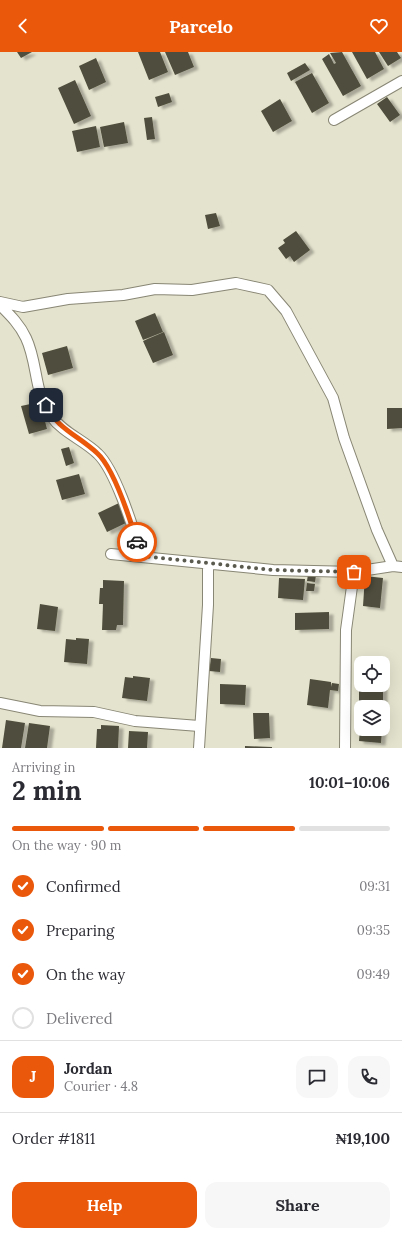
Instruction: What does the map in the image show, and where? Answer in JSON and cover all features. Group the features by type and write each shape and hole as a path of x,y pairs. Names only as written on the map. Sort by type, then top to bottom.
{"street":[{"path":"334,120 402,81"},
{"path":"0,302 22,307 68,299 123,295 155,289 192,290 236,283 268,290 286,311 333,398 344,438 377,530 398,567 354,572 273,570 111,554"},
{"path":"0,305 16,321 27,339 41,395 50,416 62,428 97,453 107,463 142,556"},
{"path":"199,748 199,726 208,605 208,564"},
{"path":"344,748 346,630 354,572"},
{"path":"0,703 40,711 94,712 135,721 199,726"}],"building":[{"path":"17,52 32,52 21,58"},
{"path":"138,52 160,52 168,72 149,80"},
{"path":"165,52 188,52 194,67 175,75"},
{"path":"342,52 361,86 343,96 322,59 329,54 334,64 336,63 330,53"},
{"path":"352,52 375,52 384,69 367,79"},
{"path":"379,52 397,52 401,58 388,66"},
{"path":"96,58 106,82 89,90 79,66"},
{"path":"305,63 310,70 291,81 287,73"},
{"path":"312,73 329,103 312,113 295,82"},
{"path":"75,80 91,116 74,124 58,88"},
{"path":"169,93 172,102 158,107 155,97"},
{"path":"387,97 400,115 390,122 377,104"},
{"path":"280,99 292,121 273,132 261,111"},
{"path":"152,117 155,139 147,140 144,118"},
{"path":"124,122 128,143 104,147 100,127"},
{"path":"96,126 100,147 77,152 72,131"},
{"path":"216,213 220,226 208,229 205,215"},
{"path":"296,231 310,250 294,262 290,256 286,259 278,248 285,243 283,240"},
{"path":"155,313 163,332 143,340 135,321"},
{"path":"164,332 173,355 153,363 143,341"},
{"path":"67,346 73,368 48,375 42,353"},
{"path":"40,402 47,429 29,434 21,406"},
{"path":"387,408 402,408 402,428 387,429"},
{"path":"69,447 74,463 66,466 61,449"},
{"path":"79,474 85,494 62,500 56,480"},
{"path":"119,503 128,522 107,532 98,513"},
{"path":"308,574 316,575 315,582 307,581"},
{"path":"365,576 383,578 380,608 363,606"},
{"path":"279,578 305,579 303,600 278,598"},
{"path":"103,580 124,581 123,625 117,625 116,630 102,630 103,604 99,604 100,588 103,588"},
{"path":"307,583 315,584 314,591 306,591"},
{"path":"40,604 58,607 55,631 37,629"},
{"path":"329,612 329,629 295,630 295,613"},
{"path":"76,638 89,639 87,664 64,662 66,639 76,640"},
{"path":"211,658 221,659 220,672 209,671"},
{"path":"133,676 150,678 147,701 122,698 125,677 133,678"},
{"path":"310,679 331,682 331,687 332,683 339,684 338,691 330,690 328,708 307,705"},
{"path":"220,684 246,685 245,705 220,704"},
{"path":"359,692 383,692 383,700 359,700"},
{"path":"253,713 269,713 270,738 254,739"},
{"path":"6,720 25,723 21,748 2,748"},
{"path":"29,723 50,726 47,748 25,748"},
{"path":"101,725 119,726 118,748 96,748 97,729 101,729"},
{"path":"129,731 148,732 147,748 128,748"},
{"path":"359,736 382,736 381,743 359,741"},
{"path":"245,746 272,747 272,748 245,748"}],"way so far":[{"path":"137,542 142,556 273,570 354,572"}],"route":[{"path":"46,405 50,416 62,428 97,453 107,463 137,542"}]}
